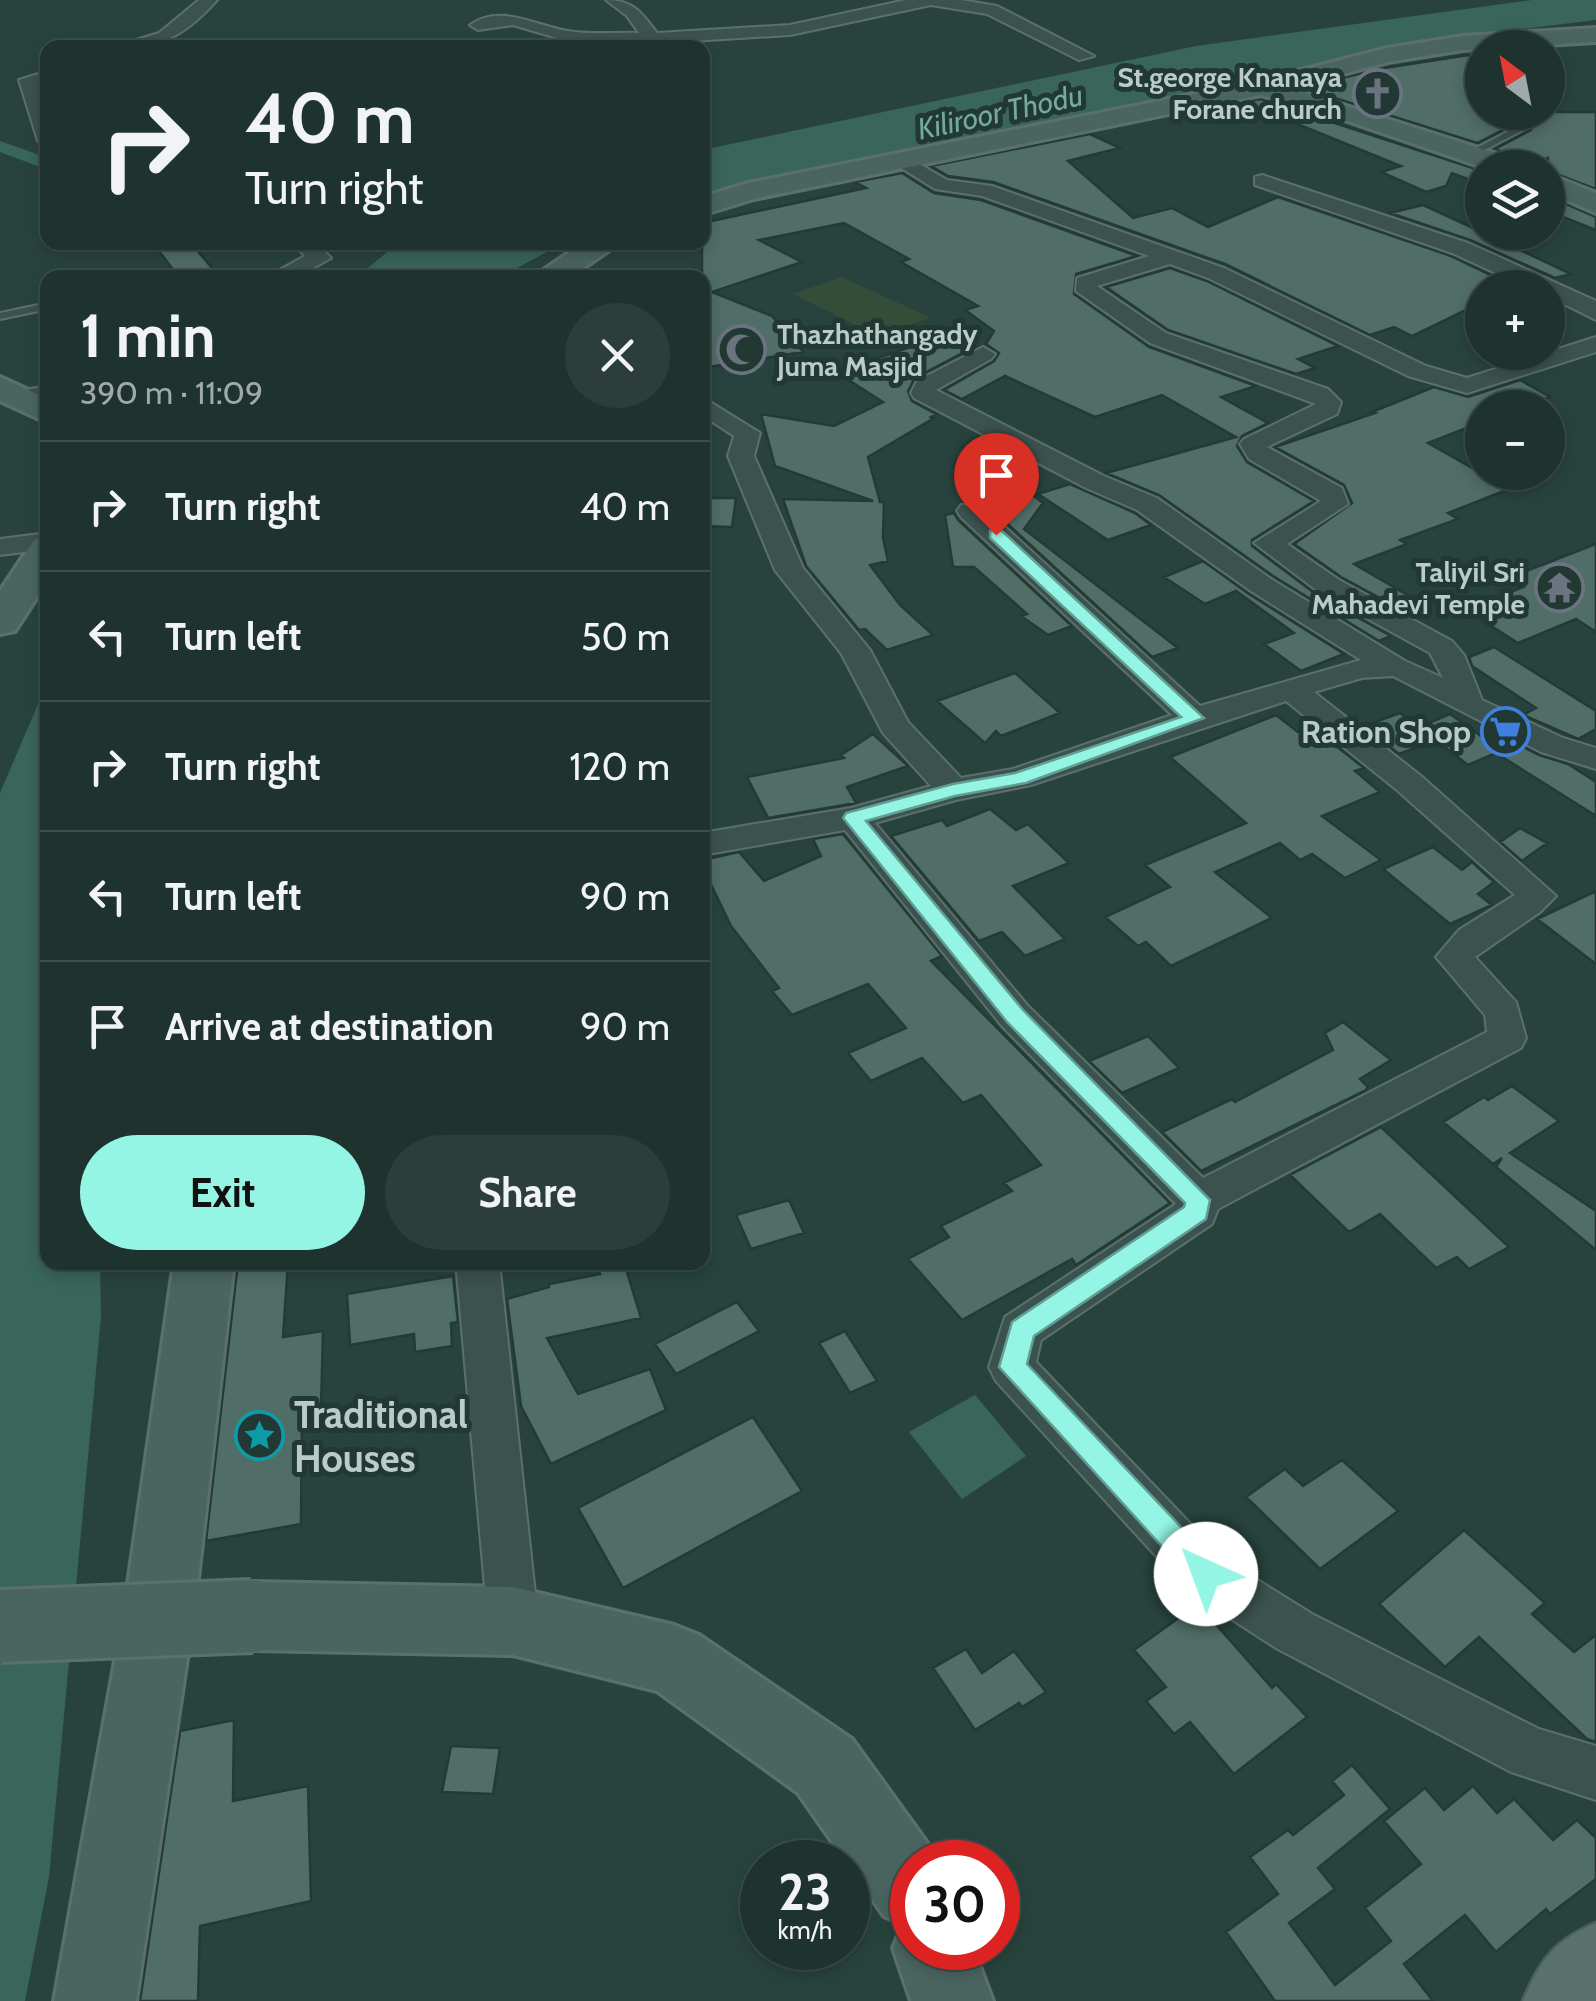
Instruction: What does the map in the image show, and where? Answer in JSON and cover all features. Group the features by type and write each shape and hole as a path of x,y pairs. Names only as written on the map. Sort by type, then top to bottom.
{"main road":[{"path":"710,204 748,192 1260,88 1387,55 1454,44 1596,35"},
{"path":"1260,88 1465,151"},
{"path":"1565,190 1596,204"},
{"path":"560,270 593,250"},
{"path":"0,622 40,557"},
{"path":"95,2001 160,1605 203,1270"},
{"path":"0,1626 252,1616 513,1621 674,1660 825,1766 890,1857"},
{"path":"1566,2001 1596,1966"},
{"path":"941,1970 952,2001"}],"street":[{"path":"149,40 164,36 208,0"},
{"path":"614,0 633,12 648,40"},
{"path":"682,40 790,30 930,0 991,10 1085,56"},
{"path":"478,25 514,20 567,36 614,40"},
{"path":"40,78 28,80 40,117"},
{"path":"902,160 942,185 984,190 1216,273 1418,371 1467,386 1596,344"},
{"path":"1262,181 1460,248 1508,270"},
{"path":"294,270 320,258 311,250"},
{"path":"1171,256 1092,280 1085,283 1087,291 1158,338 1319,394 1329,402 1328,408 1253,444 1258,454 1333,494 1335,504 1268,544 1330,586 1441,647 1449,656 1469,706"},
{"path":"1565,296 1595,309"},
{"path":"983,354 926,386 923,393 1063,466 1147,504 1261,585 1394,667 1419,675 1469,706 1552,744 1596,759"},
{"path":"710,409 747,434 741,456 780,540 788,570 855,650 894,726 953,790"},
{"path":"972,511 1194,718"},
{"path":"0,547 40,544"},
{"path":"710,843 853,818 953,790 1019,778 1291,689 1360,669 1394,667"},
{"path":"1198,1200 1506,1038 1503,1011 1454,957 1465,942 1516,914 1538,896 1291,689"},
{"path":"853,818 1015,1016 1198,1200 1197,1212 1022,1330 1012,1367 1206,1574 1294,1632 1530,1754 1596,1773"},
{"path":"478,1270 513,1621"}],"lane":[{"path":"1478,150 1516,130"},
{"path":"0,316 40,308"}],"shaded area":[{"path":"842,277 931,318 878,336 793,294"}],"water":[{"name":"Kiliroor Thodu","path":"1532,0 1596,0 1596,20 1514,30 1465,30 1465,38 710,195 712,148 1196,46"},
{"path":"390,250 551,250 513,270 365,270"},
{"path":"40,699 40,1270 100,1270 101,1317 49,1877 25,2001 0,2001 0,793"},
{"path":"975,1395 1026,1456 962,1499 909,1432"}],"building":[{"path":"1465,56 1465,130 1503,130 1477,143 1303,88 1378,69"},
{"path":"1261,99 1465,165 1465,178 1452,173 1446,186 1426,192 1381,172 1401,166 1243,102"},
{"path":"1565,112 1596,112 1596,189 1565,177 1565,150 1495,149 1531,130 1565,130"},
{"path":"1090,134 1120,148 1068,161 1133,218 1172,208 1208,227 1278,197 1451,256 1480,270 1465,270 1465,310 1412,336 1394,327 1370,335 1225,264 993,182 948,176 931,166"},
{"path":"902,173 934,193 981,200 1137,256 1076,274 1074,294 1149,347 1256,386 1221,397 1268,423 1242,436 1237,446 1247,462 1314,501 1252,540 1252,546 1317,595 1391,636 1379,641 1273,576 1159,495 1106,473 1236,437 1162,395 1095,417 1005,376 962,399 944,390 994,361 999,353 986,344 994,331 965,310 978,306 901,262 909,259 844,223 759,240 802,262 712,292 772,316 803,352 710,367 710,270 702,270 702,250 710,250 710,221 866,188 855,182"},
{"path":"1565,203 1596,217 1596,230 1565,218"},
{"path":"1423,205 1465,225 1465,238 1390,213"},
{"path":"158,250 197,250 212,268 204,270 173,270"},
{"path":"1492,250 1520,250 1562,270 1537,270"},
{"path":"1170,268 1207,281 1338,346 1298,359 1315,368 1296,374 1168,330 1106,287"},
{"path":"946,335 972,348 915,378 908,391 912,401 936,414 931,417 934,418 868,457 880,502 884,502 883,538 888,561 870,565 900,605 933,635 887,650 865,629 859,630 806,566 783,499 873,501 775,466 761,414 834,426 883,402 836,372"},
{"path":"1520,380 1538,390 1489,390"},
{"path":"1434,387 1465,396 1465,429 1428,443 1465,464 1465,490 1506,490 1448,513 1458,519 1400,540 1407,544 1354,564 1409,596 1391,604 1341,577 1294,544 1352,503 1344,485 1275,447 1375,413 1372,412"},
{"path":"1070,484 1135,513 1151,525 1108,540 1038,494"},
{"path":"1026,490 1043,503 1024,529 1178,648 1152,657 985,503"},
{"path":"710,498 736,498 732,527 710,526"},
{"path":"954,513 1072,626 1048,635 1021,616 1027,614 974,567 953,567 945,515"},
{"name":"Taliyil Sri Mahadevi Temple","path":"1596,544 1596,632 1576,619 1518,643 1466,610 1523,587 1508,578"},
{"path":"1203,561 1344,654 1301,671 1264,644 1294,633 1236,591 1205,604 1164,577"},
{"path":"1494,647 1596,711 1596,729 1578,739 1523,715 1536,708 1472,666 1469,657"},
{"path":"1015,673 1060,713 1001,736 996,731 985,743 937,701"},
{"path":"1400,713 1419,727 1450,714 1481,736 1492,731 1539,755 1568,764 1596,782 1596,816 1496,753 1468,765 1435,740 1399,754 1364,726"},
{"path":"1276,715 1298,732 1312,727 1364,768 1355,771 1380,792 1322,816 1381,860 1345,878 1312,854 1300,860 1280,843 1215,872 1272,918 1171,966 1146,942 1138,946 1105,917 1170,887 1145,865 1246,823 1170,757"},
{"path":"873,734 908,766 847,787 856,803 768,818 747,777 844,758 841,755"},
{"path":"990,809 1016,830 1028,824 1069,863 1013,886 1065,939 1025,956 1002,932 979,941 891,836 942,820 947,826"},
{"path":"1520,828 1547,843 1522,861 1500,842"},
{"path":"843,834 942,956 931,961 1170,1203 1076,1265 1072,1259 962,1320 908,1259 949,1237 941,1226 1012,1191 1004,1183 1041,1165 981,1095 963,1103 922,1058 871,1081 848,1053 906,1028 868,984 792,1015 772,991 779,988 731,926 710,883 710,858 739,852 764,881 821,856 813,839"},
{"path":"1433,847 1462,870 1472,862 1494,882 1478,894 1492,905 1450,924 1383,869"},
{"path":"1596,891 1596,964 1537,919"},
{"path":"1343,1022 1391,1060 1360,1079 1368,1087 1366,1090 1201,1171 1162,1132 1232,1099 1235,1102 1333,1050 1325,1033"},
{"path":"1148,1036 1179,1068 1122,1093 1089,1061"},
{"path":"1512,1086 1559,1121 1510,1153 1596,1211 1596,1250 1496,1167 1502,1158 1493,1164 1443,1122 1484,1097 1488,1100"},
{"path":"1381,1127 1509,1247 1469,1269 1457,1257 1436,1268 1380,1214 1349,1232 1290,1175"},
{"path":"789,1200 804,1233 751,1249 736,1215"},
{"path":"237,1270 287,1270 283,1337 323,1331 321,1410 302,1413 301,1524 206,1541"},
{"path":"599,1270 626,1270 641,1318 547,1338 578,1394 650,1369 666,1410 551,1464 521,1406 507,1299 549,1284 600,1274"},
{"path":"453,1276 458,1322 451,1323 452,1346 415,1352 414,1334 350,1345 347,1294"},
{"path":"737,1302 759,1331 676,1374 655,1344"},
{"path":"845,1331 877,1381 850,1393 819,1343"},
{"path":"753,1417 802,1491 623,1588 578,1508"},
{"path":"1342,1460 1398,1511 1320,1569 1246,1497 1285,1469 1303,1486"},
{"path":"1464,1530 1545,1603 1532,1614 1574,1652 1596,1635 1596,1742 1587,1739 1479,1637 1445,1667 1379,1604"},
{"path":"1198,1604 1272,1688 1276,1684 1307,1717 1234,1774 1190,1722 1174,1734 1146,1701 1166,1687 1134,1650"},
{"path":"966,1649 982,1673 1014,1651 1046,1692 1022,1707 1019,1703 975,1730 933,1668"},
{"path":"234,1720 233,1801 308,1786 311,1901 200,1926 198,2001 140,2001 180,1731"},
{"path":"451,1746 500,1748 493,1794 442,1792"},
{"path":"1352,1765 1390,1809 1318,1868 1335,1889 1289,1923 1335,1985 1391,1941 1365,1908 1421,1864 1384,1821 1425,1788 1444,1810 1473,1786 1497,1813 1514,1799 1553,1840 1577,1820 1596,1838 1596,1879 1550,1914 1546,1909 1496,1952 1465,1915 1404,1964 1433,2001 1275,2001 1226,1932 1278,1894 1250,1857 1288,1830 1293,1835 1344,1795 1332,1781"}],"waterway":[{"path":"0,146 40,162"}],"place":[{"name":"St.george Knanaya Forane church","path":"1377,93"},
{"name":"Thazhathangady Juma Masjid","path":"742,350"},
{"name":"Taliyil Sri Mahadevi Temple","path":"1560,588"},
{"name":"Ration Shop","path":"1506,731"},
{"name":"Traditional Houses","path":"259,1436"}],"route":[{"path":"996,535 1194,718 1019,778 953,790 853,818 1015,1016 1198,1200 1197,1212 1022,1330 1012,1367 1206,1574"}]}
